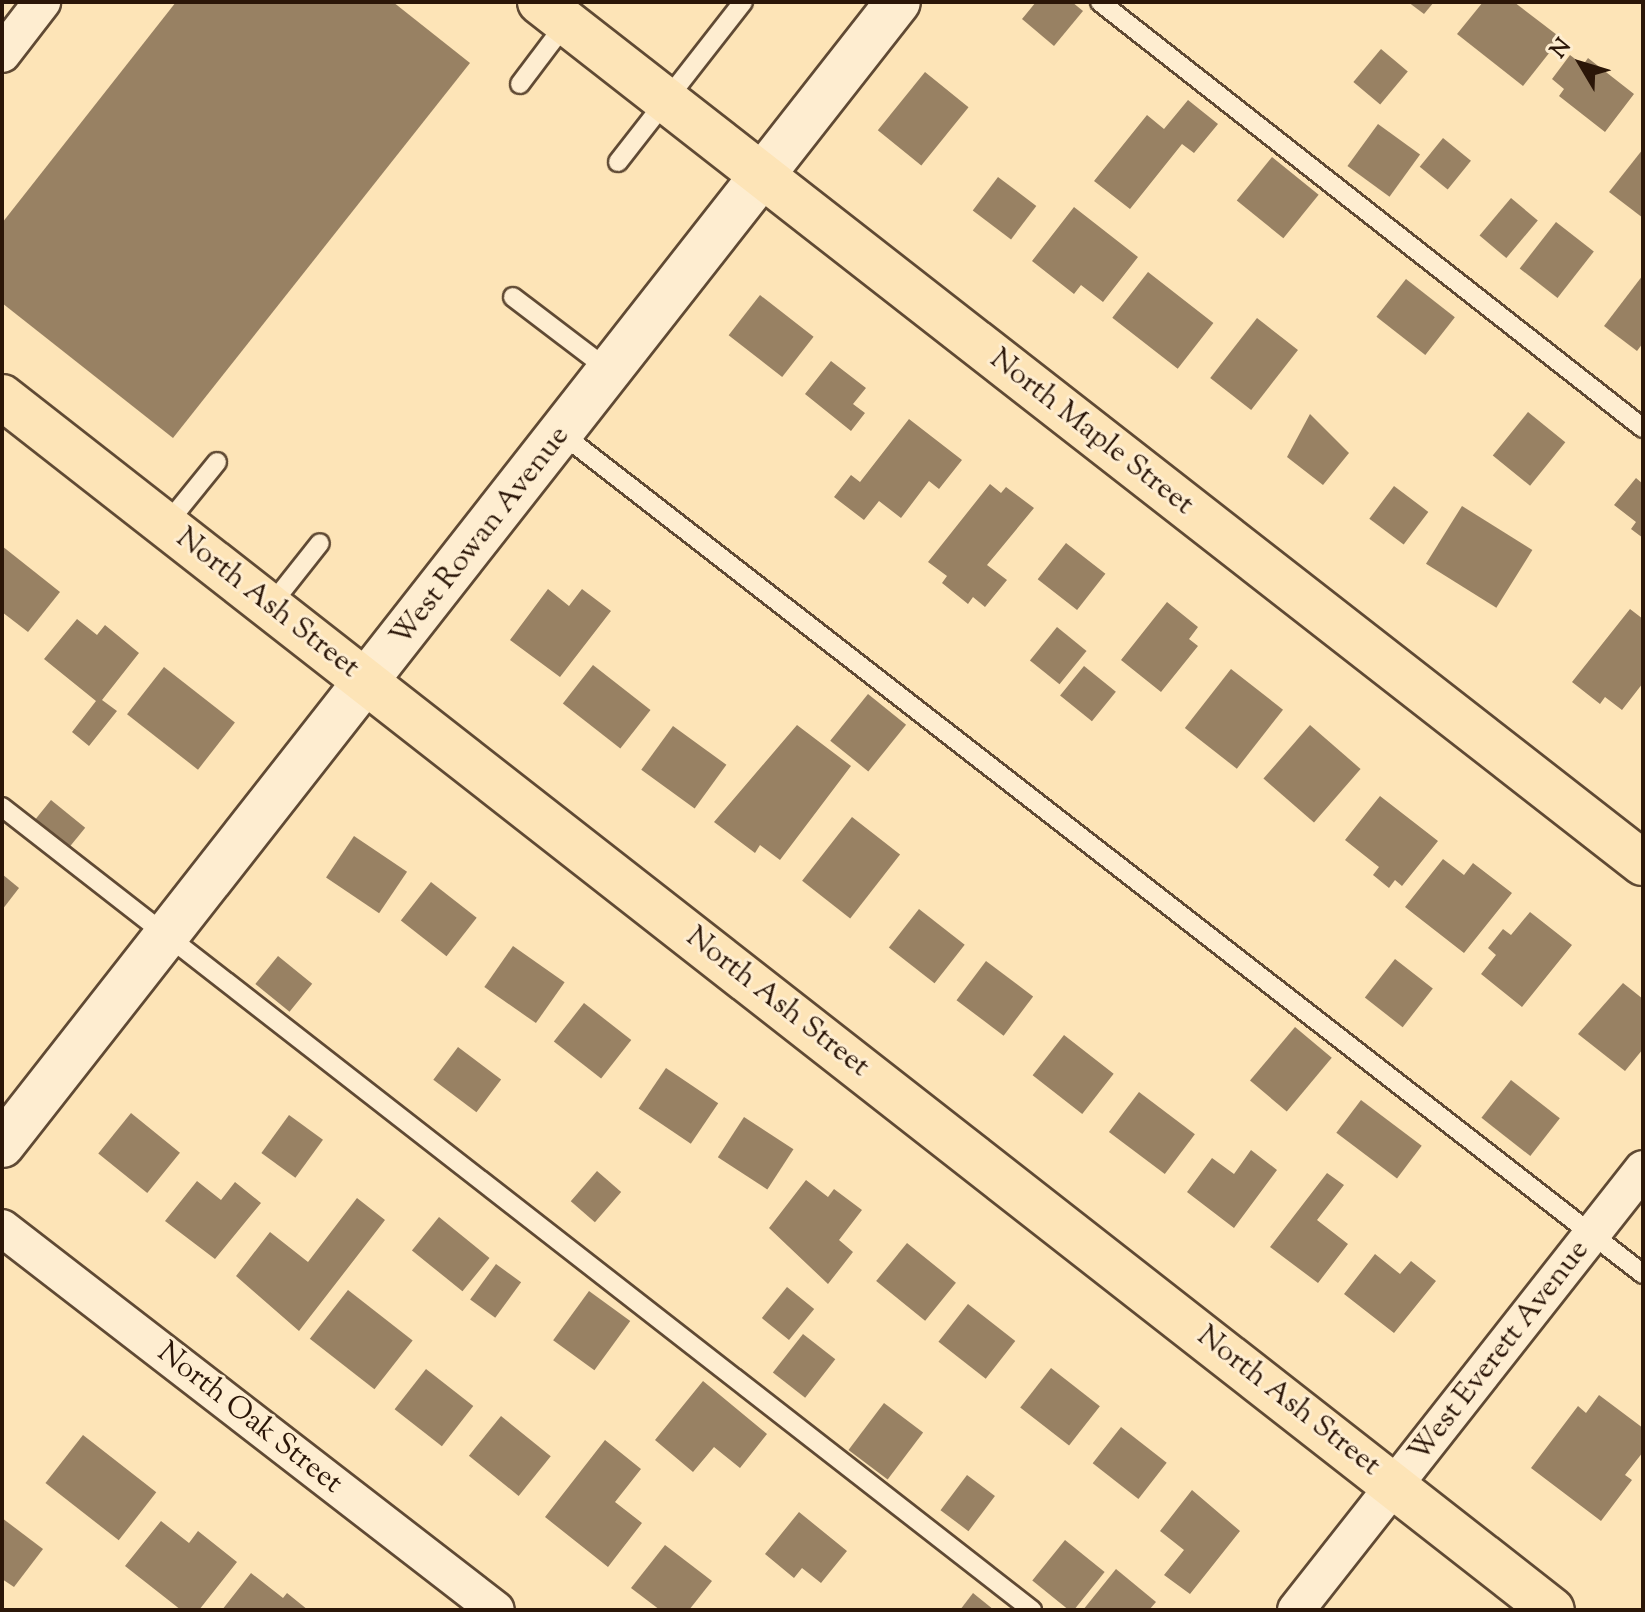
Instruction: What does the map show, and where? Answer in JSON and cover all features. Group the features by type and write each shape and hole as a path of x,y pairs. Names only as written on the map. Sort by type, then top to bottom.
{"main road":[{"name":"North Maple Street","path":"553,12 1643,863"},
{"name":"North Ash Street","path":"2,397 1552,1610"}],"street":[{"path":"2,54 42,2"},
{"name":"West Rowan Avenue","path":"2,1145 898,2"},
{"name":"West Everett Avenue","path":"1296,1610 1643,1169"},
{"name":"North Oak Street","path":"2,1228 496,1610"}],"lane":[{"path":"618,162 743,2"},
{"path":"1100,2 1643,428"},
{"path":"520,84 553,12"},
{"path":"513,297 610,371"},
{"path":"562,434 1643,1274"},
{"path":"166,525 217,462"},
{"path":"270,606 320,543"},
{"path":"2,807 1032,1610"}],"building":[{"path":"176,2 393,2 470,63 173,438 2,303 2,223"},
{"path":"1036,2 1072,2 1083,11 1054,46 1022,19"},
{"path":"1408,2 1434,2 1424,14"},
{"path":"1483,2 1514,2 1561,38 1523,86 1457,34"},
{"path":"1381,49 1408,71 1380,104 1353,82"},
{"path":"1570,55 1583,65 1588,58 1634,94 1605,132 1559,96 1564,89 1552,79"},
{"path":"925,72 969,107 921,166 878,130"},
{"path":"1188,100 1218,124 1194,153 1182,144 1130,209 1094,181 1147,115 1164,129"},
{"path":"1378,124 1420,155 1390,197 1347,166"},
{"path":"1443,138 1471,161 1448,189 1420,167"},
{"path":"1643,149 1643,218 1609,192"},
{"path":"1272,157 1319,195 1283,238 1237,201"},
{"path":"998,177 1036,206 1011,239 973,211"},
{"path":"1511,198 1538,220 1506,258 1480,236"},
{"path":"1074,207 1138,257 1103,302 1081,285 1074,294 1032,261"},
{"path":"1556,222 1594,252 1558,298 1520,268"},
{"path":"1148,272 1213,323 1178,369 1112,318"},
{"path":"1643,275 1643,343 1637,351 1604,326"},
{"path":"1406,279 1455,317 1425,355 1376,317"},
{"path":"760,295 814,337 782,377 729,335"},
{"path":"1257,318 1298,350 1251,410 1210,378"},
{"path":"831,361 866,388 853,404 865,413 851,431 805,394"},
{"path":"1528,412 1565,442 1530,486 1493,456"},
{"path":"1310,414 1349,453 1323,485 1287,457"},
{"path":"909,419 962,460 939,489 929,481 901,518 879,501 864,520 834,497 851,475 860,482"},
{"path":"1636,478 1643,484 1643,538 1631,529 1636,522 1614,505"},
{"path":"990,484 1001,493 1006,487 1034,508 987,565 1007,580 985,607 973,597 968,604 942,583 947,576 928,562"},
{"path":"1394,486 1428,512 1404,545 1369,519"},
{"path":"1462,506 1532,550 1496,608 1426,564"},
{"path":"1066,543 1105,574 1077,610 1038,579"},
{"path":"2,546 60,592 28,632 2,612"},
{"path":"548,589 569,606 582,589 611,611 560,677 510,640"},
{"path":"1167,602 1198,627 1189,639 1198,646 1161,692 1121,660"},
{"path":"1630,609 1643,619 1643,683 1622,710 1605,697 1600,704 1572,682"},
{"path":"77,619 97,635 105,625 139,653 102,700 117,711 89,746 72,732 96,701 44,659"},
{"path":"1057,627 1087,651 1059,684 1030,660"},
{"path":"593,665 651,710 620,749 563,704"},
{"path":"1084,666 1116,692 1092,721 1060,696"},
{"path":"164,667 235,722 198,770 127,714"},
{"path":"1231,669 1283,710 1237,769 1185,728"},
{"path":"868,694 906,725 868,771 830,741"},
{"path":"797,725 851,766 780,860 760,845 755,853 714,822"},
{"path":"1310,725 1361,769 1314,823 1263,779"},
{"path":"673,726 726,765 695,808 641,770"},
{"path":"1380,796 1438,841 1402,886 1395,880 1389,888 1373,875 1379,867 1345,840"},
{"path":"51,800 85,828 64,853 30,826"},
{"path":"852,817 900,855 850,918 802,881"},
{"path":"354,836 407,872 379,913 326,877"},
{"path":"1443,859 1464,875 1473,863 1512,893 1464,953 1405,907"},
{"path":"2,874 19,888 2,910"},
{"path":"431,882 477,918 447,956 401,921"},
{"path":"919,909 965,945 935,983 889,948"},
{"path":"1530,912 1572,945 1522,1007 1481,974 1496,955 1488,948 1503,929 1511,935"},
{"path":"513,946 565,982 536,1023 484,987"},
{"path":"278,956 312,984 290,1012 255,984"},
{"path":"1395,959 1433,989 1403,1027 1365,998"},
{"path":"986,961 1033,997 1004,1036 957,1000"},
{"path":"1623,983 1643,999 1643,1049 1625,1071 1578,1034"},
{"path":"584,1003 631,1040 601,1079 554,1042"},
{"path":"1295,1027 1332,1058 1287,1111 1250,1081"},
{"path":"1064,1035 1114,1074 1082,1114 1033,1075"},
{"path":"458,1047 501,1079 476,1112 433,1080"},
{"path":"666,1068 718,1103 691,1144 639,1109"},
{"path":"1511,1080 1560,1118 1530,1156 1481,1118"},
{"path":"1139,1092 1195,1134 1165,1174 1109,1132"},
{"path":"1361,1100 1422,1146 1397,1178 1336,1133"},
{"path":"131,1113 180,1153 147,1193 98,1153"},
{"path":"289,1115 323,1140 295,1178 261,1153"},
{"path":"744,1117 793,1149 767,1189 718,1157"},
{"path":"1251,1150 1277,1170 1234,1228 1187,1192 1212,1158 1234,1174"},
{"path":"597,1171 621,1192 595,1222 571,1201"},
{"path":"1327,1173 1344,1185 1317,1220 1348,1244 1318,1283 1270,1247"},
{"path":"806,1180 828,1197 834,1189 862,1210 839,1240 853,1252 828,1284 769,1228"},
{"path":"197,1181 221,1200 235,1182 261,1203 215,1259 165,1221"},
{"path":"357,1198 385,1220 299,1331 236,1276 270,1232 308,1262"},
{"path":"439,1217 490,1258 462,1291 412,1250"},
{"path":"907,1243 956,1283 925,1321 876,1281"},
{"path":"1375,1254 1400,1274 1411,1261 1436,1281 1394,1333 1344,1294"},
{"path":"496,1264 521,1282 495,1318 470,1300"},
{"path":"787,1287 814,1309 789,1340 762,1318"},
{"path":"348,1290 413,1340 374,1389 310,1339"},
{"path":"589,1291 630,1321 594,1370 553,1340"},
{"path":"968,1304 1015,1341 986,1379 938,1342"},
{"path":"803,1334 835,1359 805,1398 773,1373"},
{"path":"1051,1368 1100,1406 1069,1446 1020,1407"},
{"path":"426,1369 473,1406 442,1446 395,1409"},
{"path":"703,1381 767,1434 740,1468 714,1447 693,1472 655,1440"},
{"path":"1599,1395 1643,1428 1643,1452 1625,1475 1632,1480 1601,1521 1531,1468 1578,1406 1586,1413"},
{"path":"884,1403 923,1432 888,1480 848,1450"},
{"path":"501,1416 551,1456 519,1496 469,1456"},
{"path":"1121,1427 1167,1463 1138,1499 1093,1463"},
{"path":"83,1435 156,1492 119,1540 45,1483"},
{"path":"605,1440 641,1469 615,1502 642,1523 608,1567 545,1517"},
{"path":"967,1475 995,1496 968,1531 941,1510"},
{"path":"1192,1490 1240,1531 1190,1594 1164,1575 1184,1550 1160,1531"},
{"path":"799,1512 847,1551 821,1583 802,1568 794,1578 765,1554"},
{"path":"2,1518 43,1549 14,1587 2,1579"},
{"path":"161,1521 189,1543 198,1531 237,1562 199,1610 181,1610 125,1566"},
{"path":"1065,1540 1105,1572 1074,1610 1069,1610 1032,1580"},
{"path":"665,1545 712,1581 689,1610 660,1610 631,1588"},
{"path":"1116,1569 1156,1602 1149,1610 1083,1610"},
{"path":"251,1573 283,1598 287,1593 308,1610 222,1610"},
{"path":"973,1593 994,1610 960,1610"}]}
